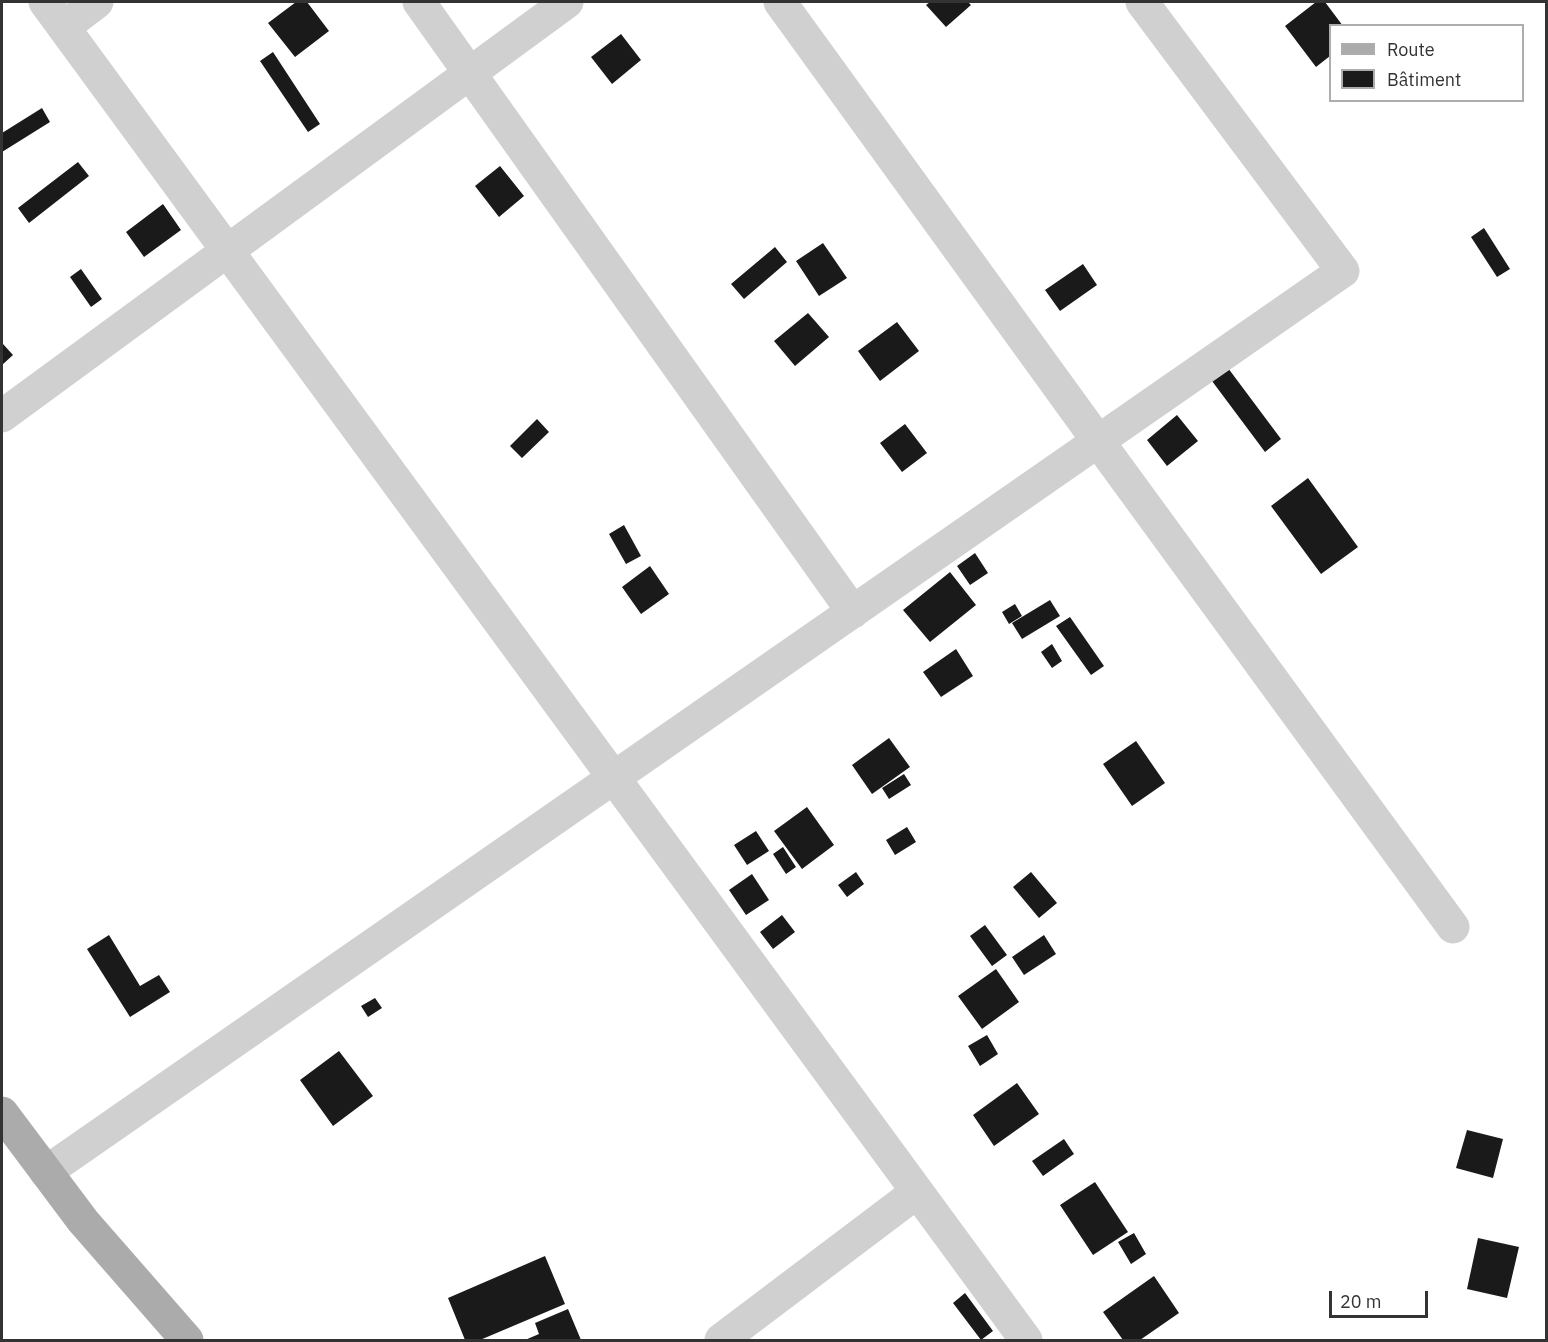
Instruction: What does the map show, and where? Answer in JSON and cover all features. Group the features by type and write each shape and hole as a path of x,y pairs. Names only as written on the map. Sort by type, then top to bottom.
{"main road":[{"path":"2,1113 84,1221 188,1341"}],"street":[{"path":"45,2 1026,1341"},
{"path":"64,27 98,2"},
{"path":"419,2 853,612"},
{"path":"2,416 567,2"},
{"path":"780,2 1454,927"},
{"path":"46,1172 1343,271 1142,2"},
{"path":"721,1341 917,1192"}],"building":[{"path":"296,2 307,2 329,31 295,57 268,23"},
{"path":"930,2 968,2 971,5 946,27 926,5"},
{"path":"1316,2 1325,2 1342,24 1329,24 1329,57 1316,67 1285,26"},
{"path":"621,34 641,60 612,84 591,57"},
{"path":"273,52 320,124 308,132 260,61"},
{"path":"42,108 50,122 2,152 2,133"},
{"path":"78,162 89,176 29,223 18,208"},
{"path":"500,166 524,196 499,217 475,186"},
{"path":"163,204 181,230 144,257 126,232"},
{"path":"1484,228 1510,269 1497,277 1471,237"},
{"path":"823,243 847,278 819,296 796,261"},
{"path":"775,247 787,262 744,299 731,284"},
{"path":"1083,264 1097,285 1060,311 1045,290"},
{"path":"81,269 102,299 91,307 70,277"},
{"path":"808,313 829,337 795,366 774,341"},
{"path":"897,322 919,351 880,381 858,351"},
{"path":"2,345 13,355 2,365"},
{"path":"1228,368 1281,439 1265,452 1212,381"},
{"path":"1177,415 1198,441 1167,466 1147,440"},
{"path":"537,419 549,432 522,458 510,446"},
{"path":"905,424 927,453 902,472 880,443"},
{"path":"1308,478 1358,547 1321,574 1271,506"},
{"path":"624,525 641,556 626,564 609,534"},
{"path":"975,553 988,573 970,585 957,566"},
{"path":"650,566 669,594 641,614 622,587"},
{"path":"950,572 976,605 930,642 903,610"},
{"path":"1050,600 1060,616 1022,639 1012,623"},
{"path":"1015,604 1022,616 1009,624 1002,612"},
{"path":"1070,617 1104,666 1091,675 1056,626"},
{"path":"1052,644 1062,661 1052,668 1041,652"},
{"path":"956,649 973,676 941,697 923,672"},
{"path":"889,738 910,767 872,794 852,765"},
{"path":"1136,741 1165,783 1132,806 1103,764"},
{"path":"904,774 911,785 889,799 882,788"},
{"path":"807,807 834,845 802,869 774,831"},
{"path":"907,827 916,842 895,855 886,840"},
{"path":"756,831 769,851 747,865 734,845"},
{"path":"783,847 796,867 786,874 773,854"},
{"path":"856,872 864,884 847,897 838,885"},
{"path":"1031,872 1057,903 1039,918 1013,887"},
{"path":"752,874 769,900 746,915 729,890"},
{"path":"782,915 795,932 773,949 760,932"},
{"path":"985,925 1007,955 992,966 970,936"},
{"path":"109,935 140,986 159,975 170,992 130,1017 87,949"},
{"path":"1044,935 1056,954 1024,975 1012,957"},
{"path":"996,969 1019,1002 982,1029 958,996"},
{"path":"375,998 382,1008 368,1017 361,1006"},
{"path":"987,1035 998,1054 980,1066 968,1046"},
{"path":"339,1051 373,1096 333,1126 300,1080"},
{"path":"1017,1083 1039,1114 994,1146 973,1115"},
{"path":"1467,1130 1503,1139 1493,1178 1456,1168"},
{"path":"1064,1139 1074,1154 1043,1176 1032,1161"},
{"path":"1095,1182 1128,1232 1093,1255 1060,1205"},
{"path":"1134,1233 1146,1254 1131,1264 1118,1242"},
{"path":"1478,1238 1519,1247 1507,1298 1467,1289"},
{"path":"545,1256 565,1304 480,1340 465,1340 448,1298"},
{"path":"1154,1276 1179,1313 1140,1340 1123,1340 1103,1312"},
{"path":"965,1293 993,1331 981,1340 953,1303"},
{"path":"568,1309 581,1340 525,1340 539,1334 535,1323"}]}
